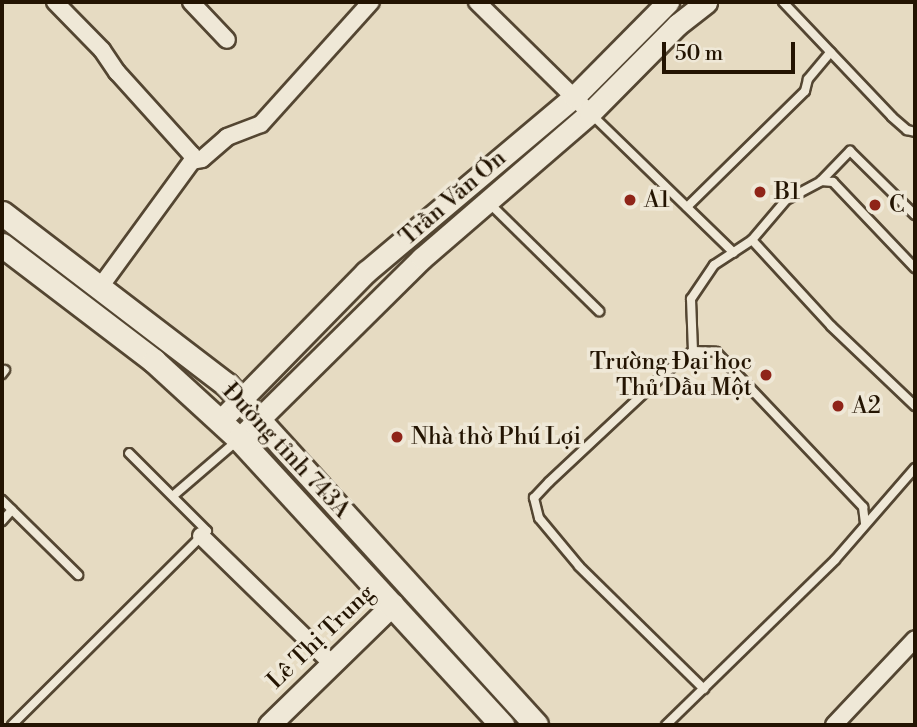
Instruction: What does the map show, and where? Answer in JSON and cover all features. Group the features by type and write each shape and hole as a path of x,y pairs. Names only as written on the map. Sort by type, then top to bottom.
{"main road":[{"name":"Đường tỉnh 743A","path":"2,213 173,341 240,399 536,725"},
{"name":"Đường tỉnh 743A","path":"2,245 154,361 239,439 502,725"}],"street":[{"path":"55,2 102,50 117,72 181,139 192,155 192,161 100,287"},
{"path":"191,2 227,40"},
{"path":"192,161 202,159 226,137 261,124 371,2"},
{"path":"477,2 590,113"},
{"name":"Trần Văn Ơn","path":"220,421 366,272 573,97 668,2"},
{"name":"Trần Văn Ơn","path":"239,439 422,258 590,113 677,25 706,2"},
{"path":"201,536 332,664"},
{"name":"Lê Thị Trung","path":"269,725 410,586"},
{"path":"834,725 915,639"}],"lane":[{"path":"783,2 892,117 907,130 915,132"},
{"path":"687,207 805,91 808,79 831,52"},
{"path":"590,113 734,253"},
{"path":"692,351 691,299 714,265 752,240 786,200 821,181 850,150 915,215"},
{"path":"821,181 833,182 915,268"},
{"path":"488,202 599,311"},
{"path":"752,240 831,326 915,406"},
{"path":"704,688 579,566 539,518 534,498 692,351 716,352 863,507 865,524"},
{"path":"174,495 239,439"},
{"path":"12,725 207,531 174,495 129,453"},
{"path":"666,725 835,560 915,468"},
{"path":"2,500 78,575"},
{"path":"2,521 12,510"}],"place":[{"name":"B1","path":"760,192"},
{"name":"A1","path":"630,200"},
{"name":"C","path":"875,205"},
{"name":"Trường Đại học Thủ Dầu Một","path":"766,375"},
{"name":"A2","path":"838,406"},
{"name":"Nhà thờ Phú Lợi","path":"397,437"}]}
